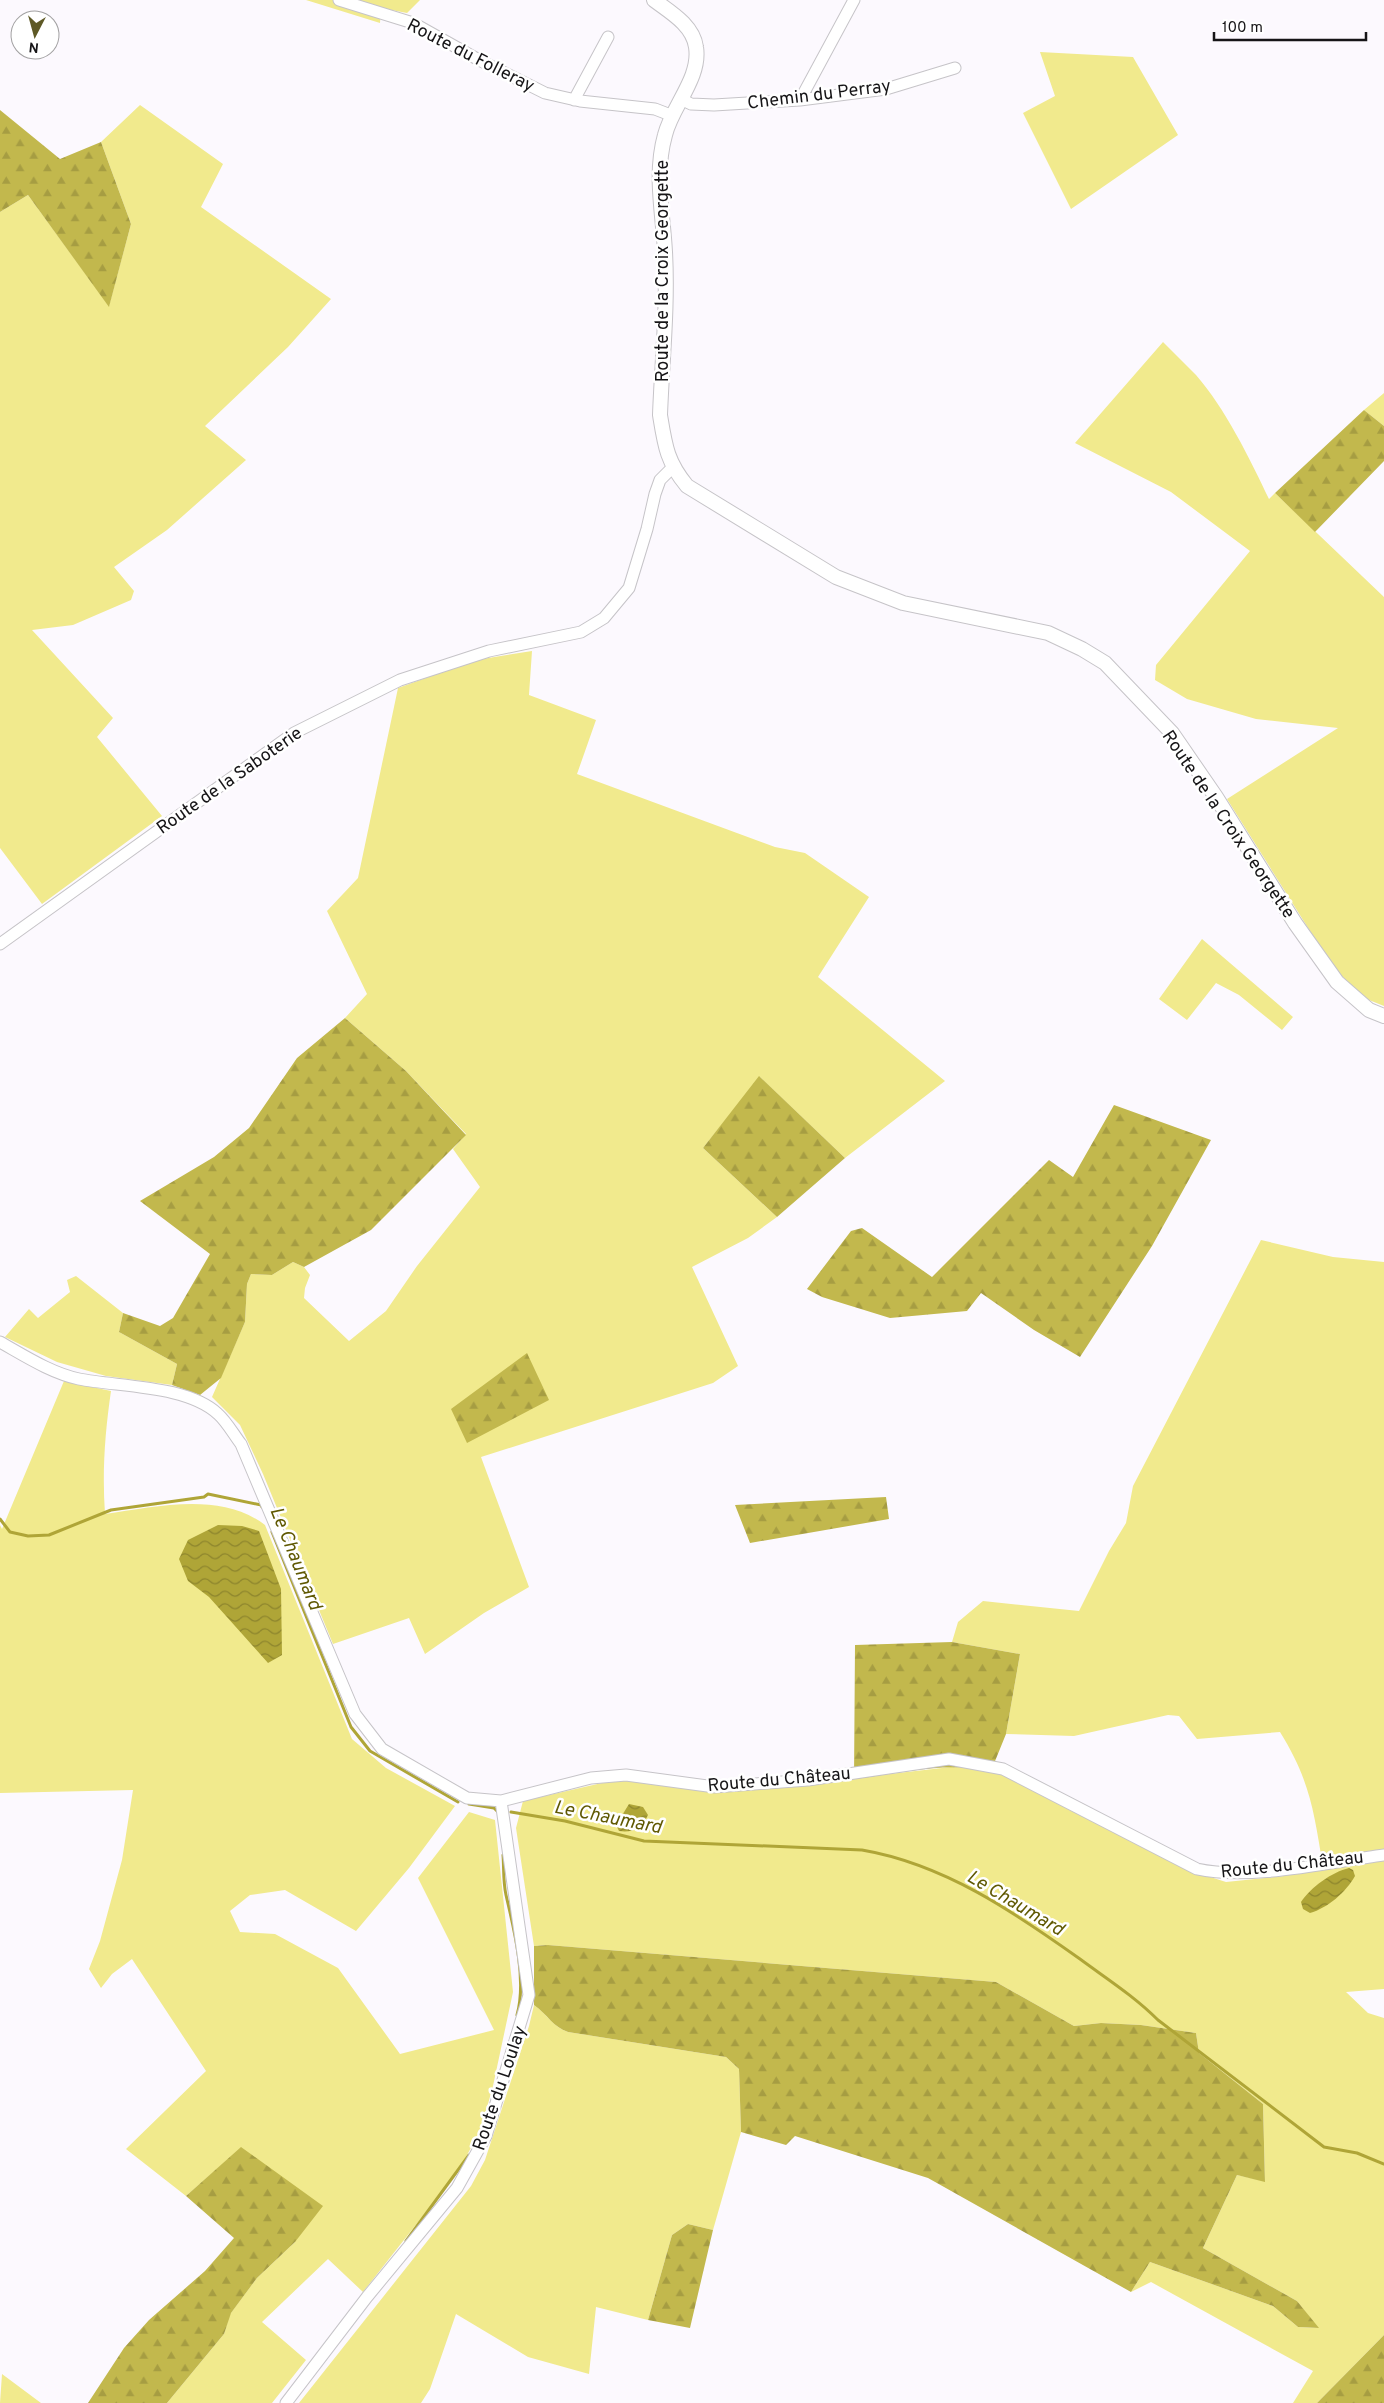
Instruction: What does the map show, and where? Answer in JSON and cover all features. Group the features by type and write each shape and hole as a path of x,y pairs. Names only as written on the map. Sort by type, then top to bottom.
{"street":[{"name":"Route du Folleray","path":"340,0 413,23 479,60 545,93 574,100 655,109 673,116"},
{"name":"Route de la Croix Georgette","path":"654,0 685,25 696,47 695,64 682,99 665,134 659,169 665,253 660,415 672,468 687,486 836,577 903,603 1048,633 1082,649 1105,663 1172,733 1216,798 1295,923 1337,982 1369,1010 1384,1016"},
{"path":"800,100 854,0"},
{"path":"574,100 608,37"},
{"name":"Chemin du Perray","path":"682,99 691,104 714,105 800,100 886,89 955,68"},
{"name":"Route de la Saboterie","path":"0,944 294,733 400,680 489,651 580,632 604,618 629,588 648,528 660,480 672,468"},
{"name":"Route du Château","path":"0,1342 33,1361 77,1378 168,1393 199,1401 218,1414 241,1444 355,1714 382,1749 467,1798 501,1801 591,1778 626,1775 715,1787 808,1780 948,1758 1003,1769 1197,1869 1214,1873 1270,1870 1384,1855"},
{"name":"Route du Loulay","path":"286,2403 367,2297 457,2188 486,2136 529,1995 501,1801"}],"shaded area":[{"path":"306,0 420,0 407,13 381,8 380,23"},
{"path":"1040,52 1133,57 1178,135 1071,209 1023,113 1055,96"},
{"path":"140,105 223,164 201,207 331,299 288,347 205,426 246,460 167,530 114,567 134,591 131,600 73,625 32,630 113,718 97,737 162,816 42,904 0,848 0,212 28,195 109,306 131,224 101,142"},
{"path":"1163,342 1207,388 1227,418 1269,499 1275,493 1384,597 1384,1006 1364,998 1332,966 1227,799 1338,728 1256,719 1187,699 1155,680 1156,665 1250,551 1171,492 1075,443"},
{"path":"1384,393 1384,426 1364,410"},
{"path":"532,651 529,695 596,720 577,774 775,847 805,853 869,897 818,977 945,1081 845,1158 760,1077 703,1148 777,1217 748,1238 692,1267 738,1366 713,1383 481,1457 529,1587 484,1613 425,1654 409,1618 333,1644 263,1474 240,1425 212,1397 245,1322 247,1284 251,1274 272,1275 293,1262 304,1267 310,1275 305,1288 304,1298 349,1341 386,1311 417,1266 480,1187 453,1149 466,1134 406,1071 345,1018 367,994 327,911 358,878 398,688 476,660"},
{"path":"1202,939 1293,1017 1282,1030 1239,995 1216,983 1187,1020 1159,999"},
{"path":"1261,1240 1333,1257 1384,1262 1384,1989 1346,1992 1368,2013 1384,2018 1384,2335 1317,2403 1293,2403 1313,2371 1151,2282 1131,2292 1150,2262 1273,2306 1298,2327 1318,2328 1297,2301 1203,2248 1237,2175 1265,2181 1263,2104 1199,2053 1196,2033 1141,2025 1101,2023 1074,2026 996,1982 548,1945 534,1946 516,1828 523,1801 615,1780 739,1791 951,1767 976,1768 1003,1774 1185,1869 1226,1882 1284,1876 1323,1867 1317,1829 1304,1781 1290,1749 1280,1732 1197,1739 1179,1716 1168,1715 1074,1736 1006,1734 1020,1654 952,1642 958,1622 983,1601 1079,1611 1109,1551 1126,1523 1133,1486"},
{"path":"76,1276 123,1313 119,1332 177,1364 172,1385 106,1376 57,1362 5,1337 29,1309 38,1318 70,1292 67,1280"},
{"path":"64,1381 111,1391 105,1452 105,1514 166,1505 208,1505 228,1508 247,1514 265,1525 352,1739 386,1768 455,1806 409,1868 356,1931 285,1890 250,1895 230,1911 240,1932 275,1934 338,1968 400,2054 494,2030 418,1878 469,1812 495,1820 513,1992 493,2086 481,2129 459,2170 363,2292 328,2259 262,2322 306,2360 272,2403 167,2403 224,2334 230,2314 257,2278 295,2242 241,2148 186,2196 126,2149 206,2071 132,1959 112,1974 101,1988 89,1969 100,1941 122,1860 133,1790 0,1793 0,1525 2,1529"},
{"path":"534,2005 554,2024 568,2032 726,2057 739,2069 741,2132 713,2230 688,2224 672,2235 648,2320 596,2307 589,2374 528,2357 456,2314 430,2389 421,2403 299,2403 471,2186 485,2160 529,2026"},
{"path":"2,2374 41,2403 0,2403"}],"green space":[{"path":"0,110 60,159 101,142 131,224 109,307 28,195 0,212"},
{"path":"1364,410 1384,426 1384,461 1315,532 1275,493"},
{"path":"345,1018 406,1071 466,1135 371,1230 304,1267 293,1262 272,1275 251,1274 247,1284 245,1322 221,1378 200,1395 172,1385 177,1364 119,1332 123,1313 160,1326 173,1318 210,1254 140,1201 214,1157 249,1128 297,1058"},
{"path":"759,1076 845,1158 777,1217 703,1148"},
{"path":"1114,1105 1211,1140 1152,1246 1080,1357 1034,1330 981,1293 967,1311 890,1318 822,1297 807,1289 851,1231 862,1228 932,1277 1049,1160 1073,1177"},
{"path":"527,1353 549,1400 467,1443 451,1409"},
{"path":"886,1497 889,1519 750,1543 735,1505"},
{"path":"952,1642 1020,1654 1006,1734 991,1771 958,1767 940,1768 854,1779 855,1645"},
{"path":"548,1945 996,1982 1074,2026 1101,2023 1141,2025 1196,2033 1199,2053 1263,2104 1265,2182 1237,2175 1203,2248 1297,2301 1319,2328 1298,2327 1273,2306 1150,2262 1131,2292 928,2178 795,2136 786,2145 741,2132 739,2069 726,2057 568,2032 554,2024 534,2005 534,1946"},
{"path":"241,2147 323,2206 295,2242 257,2278 231,2313 224,2334 167,2403 88,2403 124,2348 149,2320 205,2271 234,2238 186,2196"},
{"path":"688,2224 713,2230 690,2328 648,2320 672,2235"},
{"path":"1384,2335 1384,2403 1317,2403"}],"water":[{"path":"218,1525 242,1526 259,1531 281,1589 282,1655 268,1663 209,1597 188,1581 179,1559 188,1540"},
{"path":"629,1804 643,1807 648,1815 636,1829 619,1831 616,1825"},
{"path":"1349,1868 1353,1870 1355,1876 1336,1899 1317,1911 1310,1913 1303,1909 1301,1902 1316,1886 1336,1873"}],"waterway":[{"name":"Le Chaumard","path":"0,1519 10,1532 28,1536 49,1535 111,1510 204,1497 208,1494 261,1505 262,1507"},
{"name":"Le Chaumard","path":"272,1532 351,1727 370,1751 458,1802"},
{"name":"Le Chaumard","path":"469,1804 494,1808 499,1813"},
{"name":"Le Chaumard","path":"511,1812 565,1821 644,1841 862,1850 921,1866 977,1892 1055,1941 1130,1995 1158,2020 1324,2147 1357,2153 1384,2164"},
{"path":"503,1855 505,1890 516,1939 520,1971 520,2001 517,2015"},
{"path":"479,2139 485,2121"},
{"path":"406,2241 469,2155"}]}
